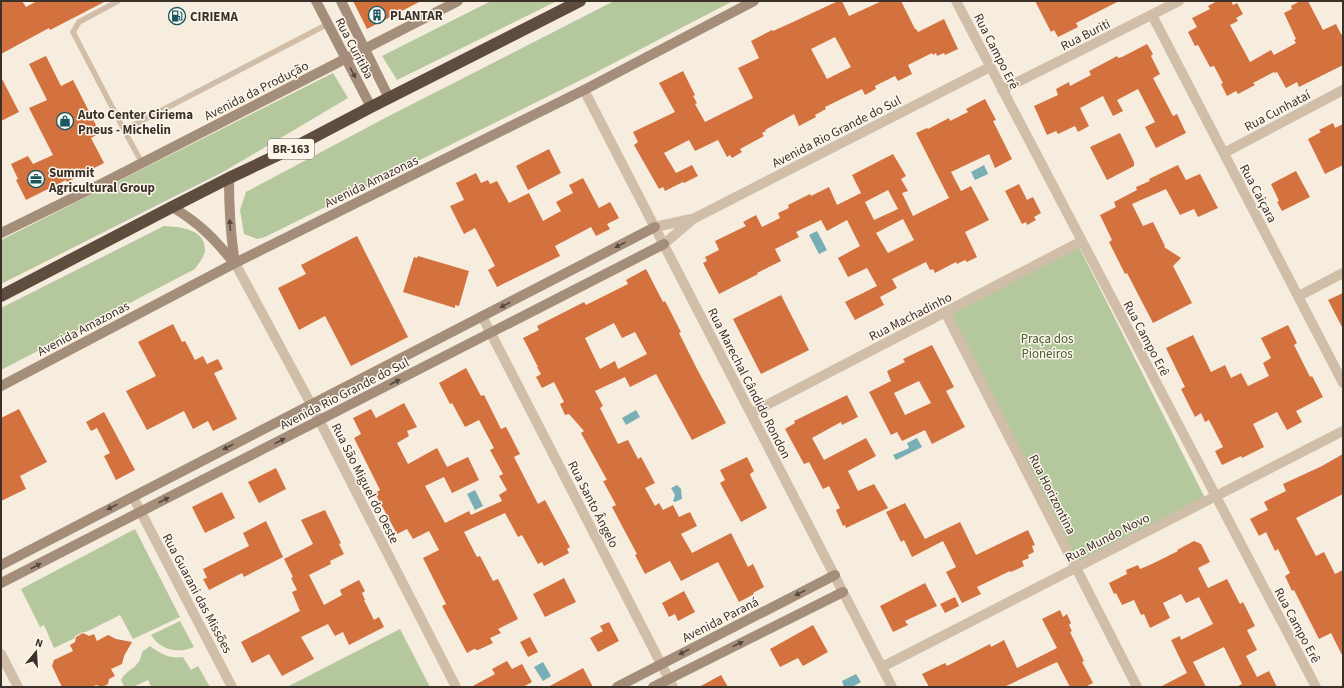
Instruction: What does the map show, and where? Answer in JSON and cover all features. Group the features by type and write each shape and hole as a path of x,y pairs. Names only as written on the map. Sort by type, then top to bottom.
{"highway":[{"name":"BR-163","path":"1,296 172,207 297,146 580,1"}],"street":[{"name":"Rua Curitiba","path":"316,1 371,107"},
{"name":"Rua Curitiba","path":"341,1 366,48 389,98"},
{"name":"Avenida da Produção","path":"1,233 142,163 458,1"},
{"name":"Avenida Amazonas","path":"1,386 235,264 584,90 754,1"},
{"name":"Rua Campo Erê","path":"956,1 1316,687"},
{"name":"Rua Buriti","path":"1002,90 1179,1"},
{"name":"Rua Caiçara","path":"1152,15 1343,383"},
{"name":"Avenida Rio Grande do Sul","path":"1,584 664,244 693,219 990,67"},
{"name":"Rua Marechal Cândido Rondon","path":"584,90 892,687"},
{"name":"Rua Cunhataí","path":"1224,153 1343,90"},
{"name":"Rua São Miguel do Oeste","path":"229,178 229,215 235,264 320,420 456,687"},
{"path":"172,207 190,217 204,229 235,264"},
{"name":"Avenida Rio Grande do Sul","path":"1,565 655,227 693,219"},
{"name":"Rua Machadinho","path":"751,413 1082,241"},
{"path":"1299,296 1343,273"},
{"name":"Rua Horizontina","path":"945,312 1137,687"},
{"name":"Rua Santo Ângelo","path":"482,316 671,683"},
{"name":"Rua Mundo Novo","path":"882,667 1343,431"},
{"name":"Rua Guarani das Missões","path":"133,497 232,687"},
{"name":"Avenida Paraná","path":"617,687 835,575"},
{"path":"653,687 671,683 843,592"},
{"path":"1,654 18,687"}],"lane":[{"path":"118,1 79,22 73,32 142,163"},
{"path":"124,130 328,24"}],"green space":[{"path":"491,1 557,1 397,80 382,56"},
{"path":"614,1 733,1 587,77 265,237 257,239 244,234 240,210 246,192 387,117"},
{"path":"333,73 348,98 223,172 1,284 1,240"},
{"path":"164,226 184,228 201,237 204,243 205,252 195,269 1,370 1,308"},
{"name":"Praça dos Pioneiros","path":"1079,247 1205,498 1077,563 950,314"},
{"path":"135,529 180,617 133,639 120,615 75,636 75,638 54,648 44,625 40,627 21,589"},
{"path":"180,621 194,647 182,650 170,649 159,644 151,635"},
{"path":"400,629 430,687 287,687"},
{"path":"150,646 165,655 183,657 191,670 198,666 210,687 151,687 148,680 133,687 124,686 121,680 136,665 141,658 142,652"}],"water":[{"path":"984,165 988,174 975,180 971,172"},
{"path":"817,231 827,250 819,254 809,235"},
{"path":"636,410 640,417 626,425 622,418"},
{"path":"917,438 922,447 896,460 893,455 909,448 907,443"},
{"path":"677,485 681,489 682,499 675,502 673,501 675,495 671,488"},
{"path":"475,490 483,506 475,510 467,494"},
{"path":"543,662 551,676 543,681 534,667"},
{"path":"856,674 861,682 852,687 844,687 842,681"}],"building":[{"path":"1,1 22,1 26,7 37,1 106,1 50,30 49,28 1,54"},
{"name":"PLANTAR","path":"353,1 421,1 367,29"},
{"path":"838,1 842,1 849,16 882,1 901,1 918,32 944,19 958,49 945,55 944,53 937,56 936,53 933,55 932,53 908,65 912,74 898,81 895,76 875,86 876,89 865,95 862,89 825,107 826,109 815,115 816,117 799,126 794,114 765,130 766,131 762,133 764,136 740,149 742,152 732,158 730,155 727,157 718,140 695,151 689,140 664,153 676,173 692,165 698,176 665,191 663,187 659,189 634,145 638,142 633,132 675,112 659,83 683,71 695,95 693,96 697,103 695,104 705,122 753,98 738,68 759,58 751,41 772,30 773,31","holes":["835,37 851,67 827,79 811,49"]},
{"path":"1035,1 1119,1 1076,23 1078,27 1058,37 1054,30 1051,32"},
{"path":"1217,1 1231,1 1233,5 1237,3 1243,14 1236,18 1238,21 1230,25 1250,62 1271,50 1274,55 1296,43 1294,40 1296,39 1284,13 1292,9 1291,6 1300,1 1308,1 1323,30 1336,24 1343,35 1343,65 1299,87 1297,82 1286,88 1277,72 1274,72 1253,83 1255,85 1238,94 1236,91 1227,96 1221,84 1223,83 1214,66 1210,67 1198,45 1195,46 1188,32 1197,27 1192,18 1210,9 1208,6"},
{"path":"1147,44 1153,54 1151,56 1160,74 1153,78 1173,116 1177,114 1186,133 1156,148 1145,127 1155,122 1138,89 1117,100 1123,111 1113,116 1103,96 1080,108 1089,126 1078,132 1075,126 1058,134 1056,131 1047,135 1034,106 1058,95 1056,89 1069,82 1070,86 1091,75 1089,71 1117,56 1118,58 1122,57"},
{"name":"Auto Center Ciriema Pneus - Michelin","path":"46,56 61,86 73,80 100,133 91,138 104,163 67,182 66,180 26,200 16,180 18,179 11,164 28,156 33,164 53,155 29,108 47,100 29,64"},
{"path":"1,77 19,112 1,121"},
{"path":"985,99 996,120 993,121 1012,159 995,168 989,154 951,172 961,191 971,186 989,220 965,232 977,257 967,262 965,260 957,264 956,262 935,273 933,269 930,270 926,262 892,279 897,288 880,297 884,305 855,320 845,302 877,286 867,268 848,277 838,258 860,246 847,220 827,231 821,220 796,232 799,237 775,249 781,261 719,294 703,263 707,261 705,257 719,250 715,241 746,226 743,222 756,215 762,227 780,218 778,213 789,208 788,205 810,194 811,196 829,187 837,205 861,193 852,175 893,154 906,176 901,179 908,191 902,193 913,216 949,198 916,133 927,128 928,129 949,118 950,121 968,112 966,109","holes":["888,190 898,209 874,220 865,202","903,219 914,240 888,253 876,233"]},
{"path":"1333,123 1335,128 1343,124 1343,165 1325,174 1308,139 1321,132 1319,130"},
{"path":"1120,133 1134,162 1134,166 1107,180 1090,147"},
{"path":"549,149 561,173 528,190 516,166"},
{"path":"1178,165 1186,180 1200,174 1218,208 1198,217 1194,209 1180,215 1166,189 1132,204 1143,226 1153,222 1165,246 1164,247 1181,258 1173,266 1192,303 1153,323 1127,273 1125,274 1109,242 1112,240 1100,215 1116,207 1114,202 1137,190 1136,187"},
{"path":"1296,171 1310,197 1282,211 1277,202 1279,201 1271,184"},
{"path":"476,173 481,183 488,180 490,184 497,181 509,203 529,193 543,221 561,211 556,202 573,193 569,185 583,178 599,208 610,202 619,218 607,224 610,229 596,236 591,227 555,246 560,256 497,287 488,270 495,266 475,228 464,234 450,206 464,200 456,183"},
{"path":"1019,184 1027,200 1033,197 1041,213 1034,217 1036,220 1027,225 1026,222 1022,224 1005,191"},
{"path":"357,236 408,337 351,366 325,316 299,330 278,288 306,274 301,265"},
{"path":"418,256 469,271 459,306 455,305 455,308 403,292 414,257 417,258"},
{"path":"646,269 663,302 665,301 681,332 679,333 697,369 726,423 692,440 656,374 630,387 625,377 595,391 603,406 600,408 618,444 628,440 638,459 641,457 655,483 645,488 655,506 659,503 663,510 673,505 679,517 690,512 697,526 681,534 692,553 731,533 748,567 753,564 764,587 739,602 718,562 681,581 670,561 645,574 635,555 637,554 612,507 616,505 603,481 607,480 581,433 584,431 569,414 565,415 560,404 564,402 554,382 542,388 536,377 541,374 523,338 539,330 537,326 584,302 586,305 628,284 626,280","holes":["614,323 622,338 635,332 647,354 618,369 615,361 600,369 585,338"]},
{"path":"1343,293 1343,329 1328,300"},
{"path":"781,295 809,350 761,374 733,319"},
{"path":"173,324 182,342 185,341 195,360 203,356 207,364 218,359 223,369 214,373 237,419 213,431 208,421 193,429 184,411 147,430 126,391 156,376 138,342"},
{"path":"1288,325 1297,343 1294,345 1310,377 1312,376 1323,397 1296,411 1302,422 1287,430 1277,412 1253,424 1264,447 1242,458 1241,456 1222,465 1215,451 1223,447 1209,420 1205,422 1201,413 1195,417 1181,389 1185,387 1166,348 1193,335 1211,372 1225,365 1231,378 1241,373 1248,386 1269,376 1263,363 1271,358 1261,338"},
{"path":"932,345 954,387 946,391 965,427 932,444 925,430 902,441 897,432 891,435 869,392 891,381 887,371 905,362 903,359","holes":["919,381 931,403 905,415 894,393"]},
{"path":"466,368 481,396 484,395 501,429 506,427 520,454 514,457 538,504 545,500 570,547 567,549 569,553 544,566 542,562 538,564 522,535 518,537 505,513 464,532 477,557 480,556 493,581 498,579 518,619 498,629 501,633 490,638 493,643 478,650 474,649 467,653 442,606 446,604 423,558 439,550 429,531 413,539 407,529 397,534 375,493 380,490 354,438 361,434 353,418 371,409 376,418 404,403 417,427 407,431 409,436 397,443 408,464 437,448 447,467 468,457 479,480 452,493 444,477 425,486 445,523 469,511 471,515 502,501 499,495 507,490 499,476 503,474 490,450 494,448 479,420 465,427 452,403 450,404 439,383"},
{"path":"847,395 858,417 842,425 841,422 812,438 824,460 866,438 876,456 848,471 858,491 874,484 888,508 846,528 845,525 843,526 836,510 840,508 829,486 823,489 809,462 804,464 785,429 795,423 794,421"},
{"path":"19,409 47,462 20,476 26,489 1,501 1,418"},
{"path":"104,412 135,470 116,480 104,456 110,453 97,428 91,431 86,422"},
{"path":"1343,454 1343,494 1296,518 1316,556 1324,552 1335,574 1343,570 1343,657 1331,633 1319,639 1294,590 1292,591 1285,576 1290,573 1278,549 1275,551 1266,532 1259,536 1250,519 1268,510 1264,502 1286,491 1283,484 1322,466"},
{"path":"747,457 754,471 750,474 751,477 767,508 741,522 720,483 725,480 720,470"},
{"path":"276,468 286,489 259,503 248,482"},
{"path":"222,492 235,518 205,533 192,507"},
{"path":"905,503 925,539 960,522 976,555 1028,530 1035,545 1032,546 1034,552 1028,555 1029,558 1022,561 1024,566 977,587 981,594 962,603 946,572 956,567 943,541 912,557 904,540 901,542 886,512"},
{"path":"325,510 341,543 339,544 344,554 330,561 331,564 309,575 324,605 342,595 340,590 359,580 365,591 362,593 364,600 374,620 379,617 384,627 349,645 343,632 335,636 328,624 301,637 314,659 282,676 269,654 252,663 241,642 300,611 292,592 297,590 291,578 293,577 284,559 313,544 301,520"},
{"path":"266,521 283,557 244,577 242,573 209,590 203,579 207,578 203,569 249,546 243,533"},
{"path":"1194,541 1201,544 1210,562 1198,568 1208,588 1227,579 1240,604 1243,602 1255,626 1247,630 1257,650 1246,656 1257,677 1269,671 1277,687 1236,687 1242,684 1224,647 1193,662 1206,687 1160,687 1187,673 1171,640 1180,636 1181,640 1213,624 1199,597 1186,603 1181,594 1163,603 1170,618 1150,628 1144,614 1141,615 1134,600 1122,605 1116,593 1114,594 1109,583 1127,574 1126,570 1138,565 1140,569 1152,564"},
{"path":"564,578 576,602 545,617 533,594"},
{"path":"925,583 937,606 905,621 908,625 893,632 880,606"},
{"path":"684,591 695,612 678,621 675,614 669,617 662,603"},
{"path":"955,597 959,606 945,613 940,604"},
{"path":"1060,610 1063,617 1067,614 1071,623 1069,625 1072,631 1070,632 1084,661 1082,662 1093,683 1085,687 1070,687 1057,662 1004,687 929,687 922,674 945,663 947,666 990,644 991,647 1004,640 1017,668 1057,648 1042,619"},
{"path":"609,622 619,641 598,652 590,638 603,631 600,626"},
{"path":"813,625 828,652 803,666 798,658 780,667 770,649"},
{"path":"83,633 89,636 94,634 97,641 108,635 116,639 132,642 124,656 122,664 111,669 115,676 109,679 108,684 103,687 96,685 92,687 62,687 52,666 54,660 73,651 70,645 75,642 76,637"},
{"path":"530,637 538,652 528,657 520,642"},
{"path":"507,661 512,669 522,664 532,682 523,687 471,687 495,674 492,669"},
{"path":"583,668 593,687 548,687"},
{"path":"721,675 728,687 699,687"}],"place":[{"name":"PLANTAR","path":"377,15"},
{"name":"CIRIEMA","path":"177,16"},
{"name":"Auto Center Ciriema Pneus - Michelin","path":"65,121"},
{"name":"Summit Agricultural Group","path":"36,179"}]}
